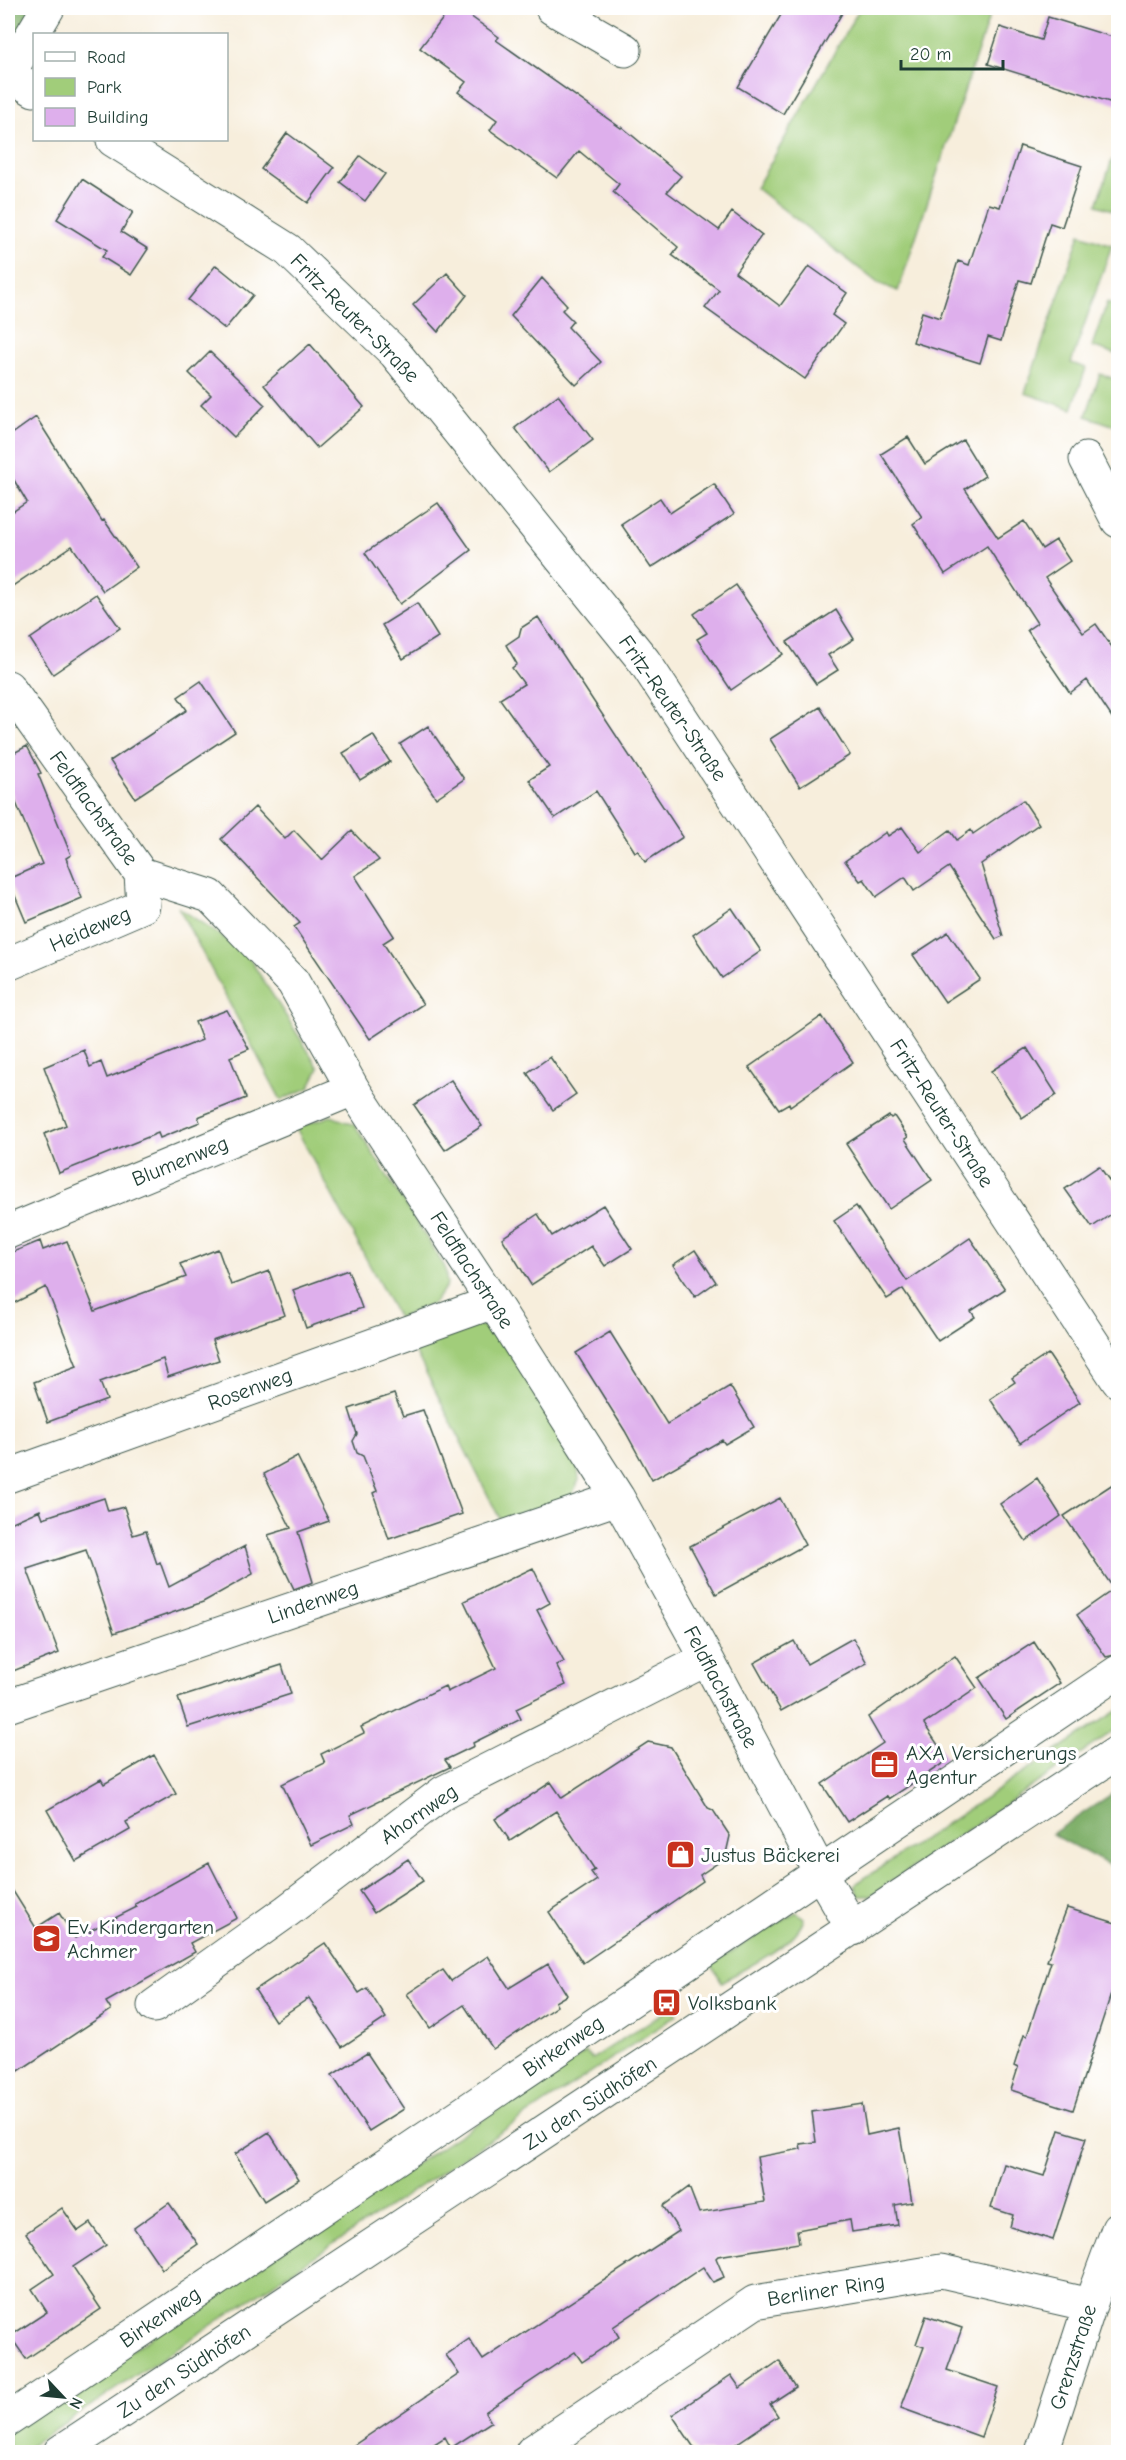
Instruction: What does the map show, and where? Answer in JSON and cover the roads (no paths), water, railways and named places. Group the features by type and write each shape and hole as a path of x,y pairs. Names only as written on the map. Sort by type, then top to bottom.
{"street":[{"path":"33,89 8,74 48,8"},
{"path":"552,8 625,50"},
{"name":"Fritz-Reuter-Straße","path":"115,141 288,250 395,353 644,661 1119,1381"},
{"path":"1086,459 1119,521"},
{"name":"Feldflachstraße","path":"8,688 141,874 210,896 293,982 353,1089 618,1498 853,1929"},
{"name":"Heideweg","path":"8,964 142,906 141,874"},
{"name":"Blumenweg","path":"8,1232 353,1089"},
{"name":"Rosenweg","path":"8,1476 493,1302"},
{"name":"Lindenweg","path":"8,1706 618,1498"},
{"name":"Ahornweg","path":"154,2006 287,1911 444,1792 707,1659"},
{"name":"Birkenweg","path":"8,2420 1119,1672"},
{"name":"Zu den Südhöfen","path":"60,2452 1119,1752"},
{"name":"Grenzstraße","path":"1042,2452 1090,2305 1119,2229"},
{"name":"Berliner Ring","path":"532,2452 754,2302 940,2271 1090,2305"}],"place":[{"name":"AXA Versicherungs Agentur","path":"885,1765"},
{"name":"Justus Bäckerei","path":"680,1855"},
{"name":"Ev. Kindergarten Achmer","path":"46,1939"},
{"name":"Volksbank","path":"667,2003"}]}
